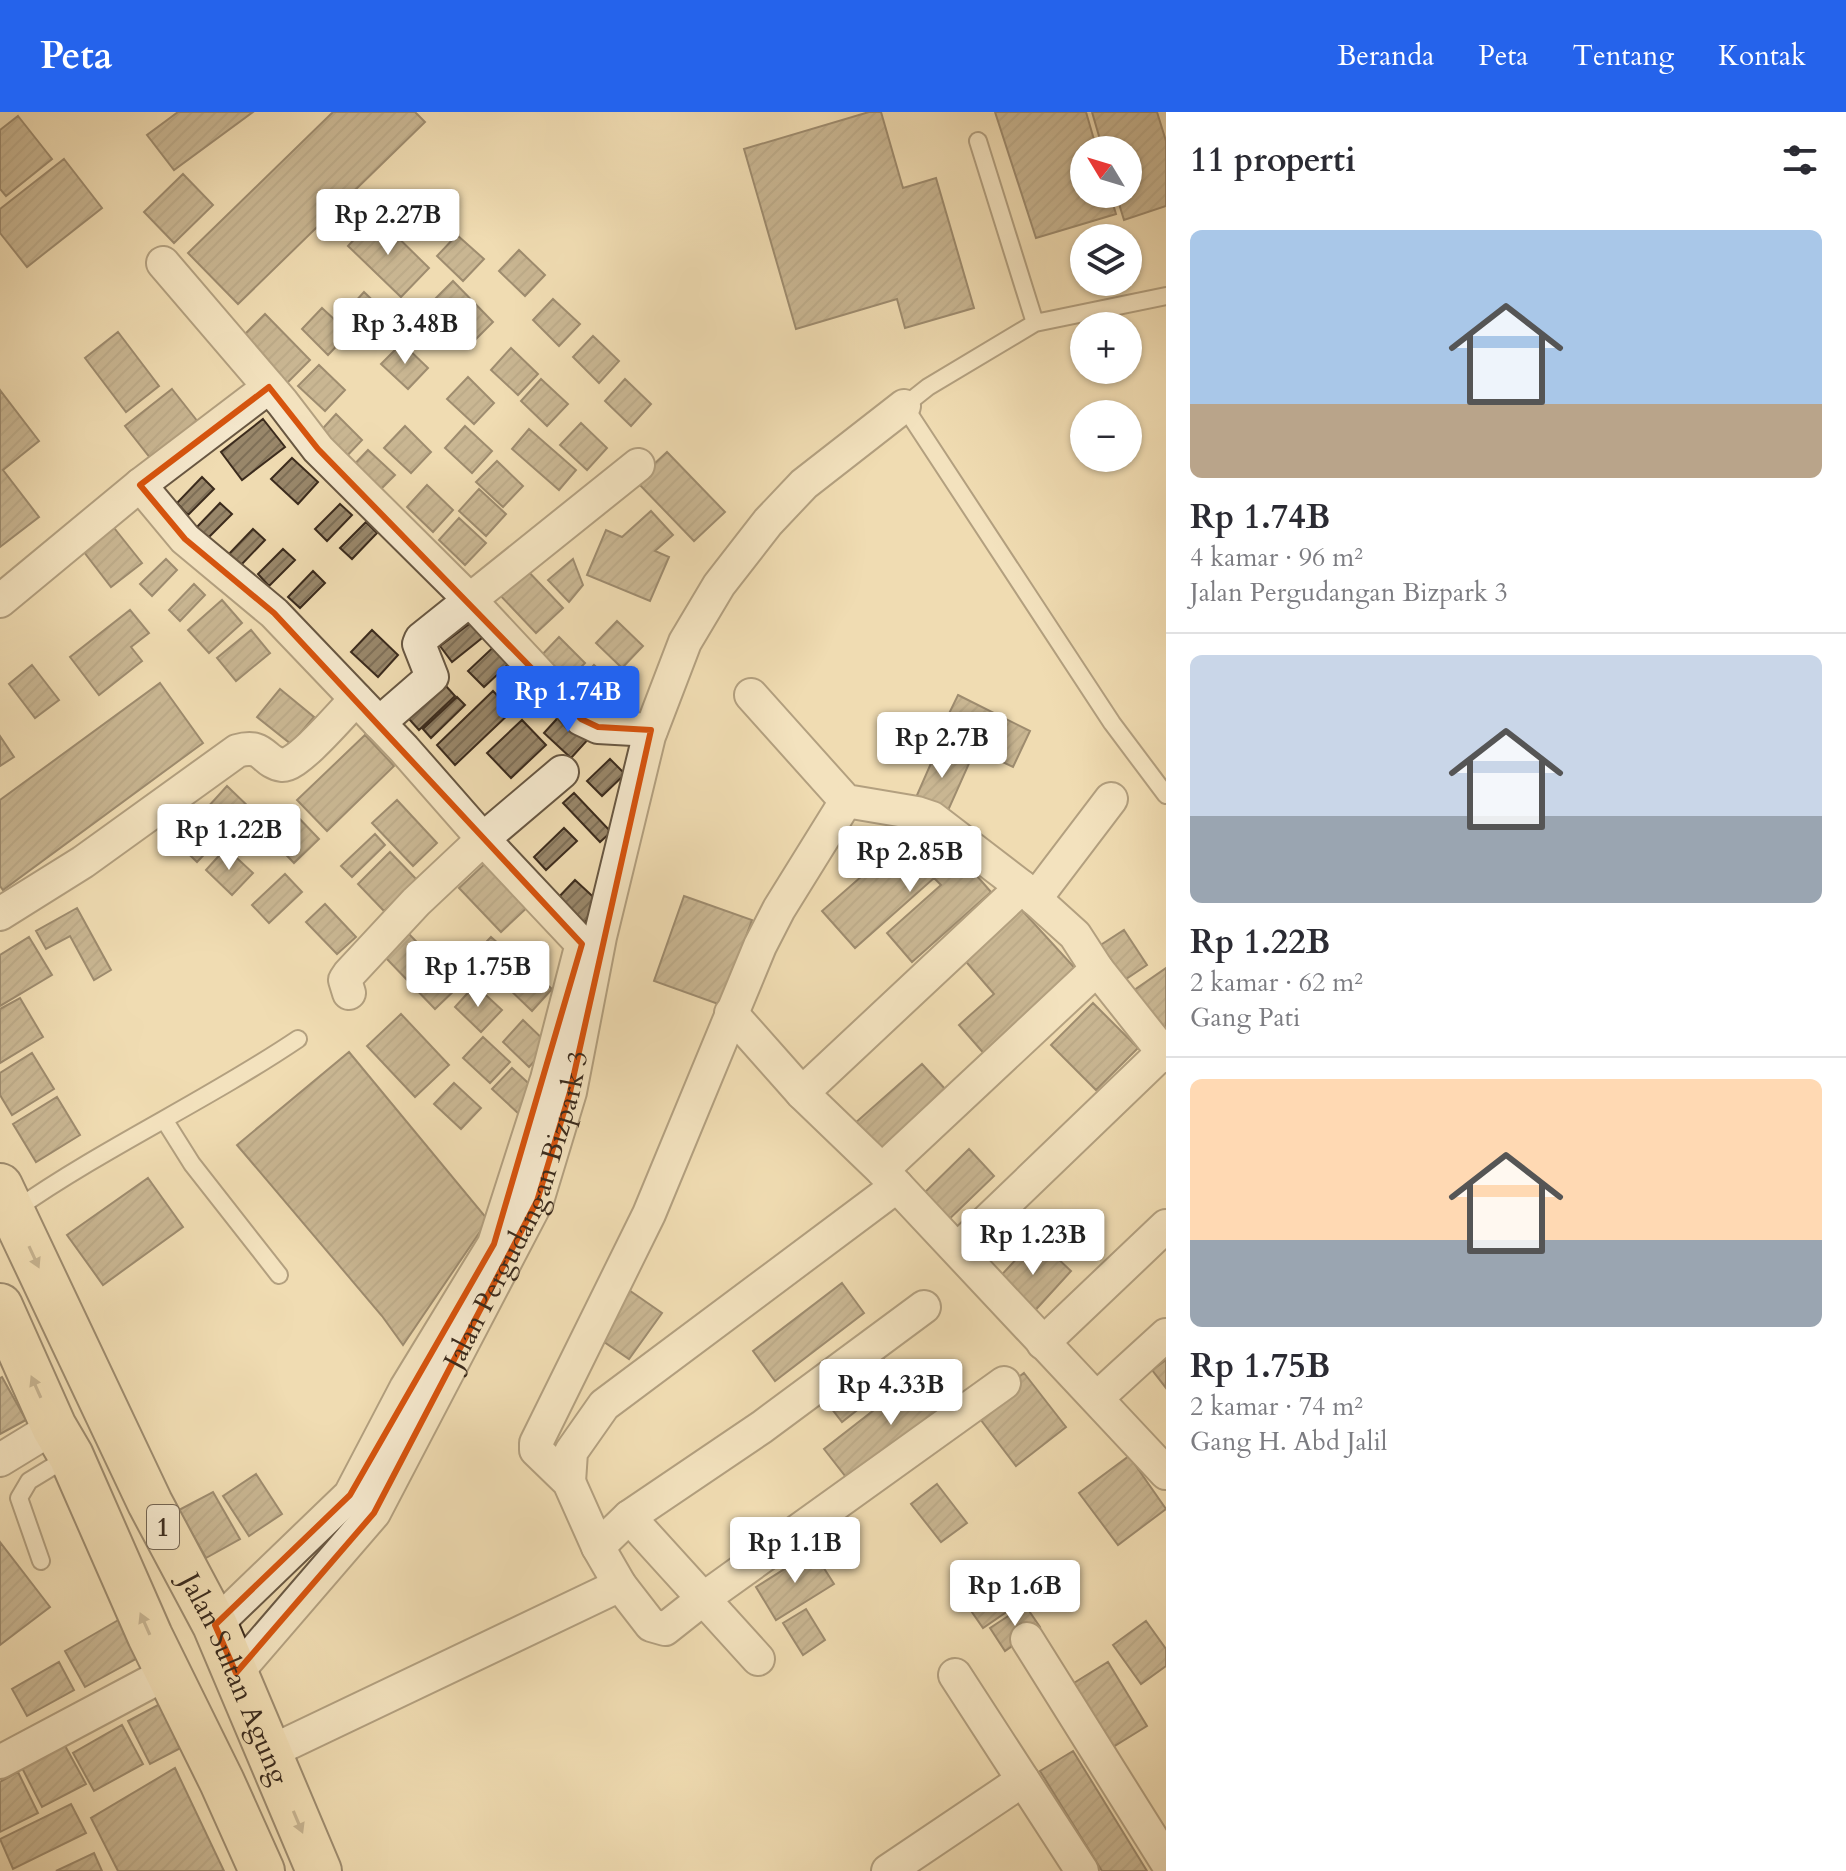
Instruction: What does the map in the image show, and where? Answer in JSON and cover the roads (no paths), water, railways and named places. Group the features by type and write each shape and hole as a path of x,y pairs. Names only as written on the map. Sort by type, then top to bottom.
{"highway":[{"name":"Jalan Sultan Agung","path":"6,1199 150,1503 215,1625 319,1871"},
{"name":"Jalan Sultan Agung","path":"0,1307 150,1636 262,1871"},
{"path":"176,1687 236,1673"},
{"path":"222,1782 268,1753"}],"street":[{"path":"163,263 318,449 469,599 586,723 598,727 651,730"},
{"path":"0,601 140,485 269,387"},
{"name":"Jalan Pergudangan Bizpark 3","path":"236,1673 374,1513 537,1201 570,1092 600,937 651,730 673,669 702,611 768,522 804,484 904,406"},
{"path":"379,723 432,677 419,641 638,465"},
{"path":"140,485 185,539 259,598 379,723 579,941 581,947 547,1079 494,1244 406,1388 350,1495 215,1625"},
{"path":"751,695 846,801 932,818 1029,893 1075,935 1097,969 1165,1054 958,1249"},
{"path":"0,914 83,862 237,751 256,749 281,765 289,764 301,756 356,699"},
{"path":"349,993 345,980 349,974 416,902 483,839 562,772"},
{"path":"802,1093 1029,893 1111,799"},
{"path":"846,801 779,909 760,946 649,1214 536,1443 536,1450 569,1482 598,1547 620,1585 651,1625 660,1629 669,1628 703,1599 1004,1383"},
{"path":"569,1482 571,1452 604,1405 889,1178 1097,969"},
{"path":"731,1013 802,1093 958,1249 1166,1473"},
{"path":"1043,1343 1166,1226"},
{"path":"598,1547 629,1517 762,1427 924,1307"},
{"path":"1097,1398 1166,1335"},
{"path":"0,1460 63,1441"},
{"path":"629,1517 758,1659"},
{"path":"268,1753 620,1585"},
{"path":"1027,1639 1166,1861"},
{"path":"955,1675 1082,1871"},
{"path":"0,1762 176,1687"},
{"path":"888,1871 925,1861 1023,1780"}],"lane":[{"path":"978,141 1035,323"},
{"path":"1166,296 1035,323 928,387 904,406 1112,723 1166,795"},
{"path":"6,1199 53,1183 165,1121 298,1039"},
{"path":"165,1121 192,1164 279,1275"},
{"path":"41,1561 19,1498 29,1481 63,1441"}]}
